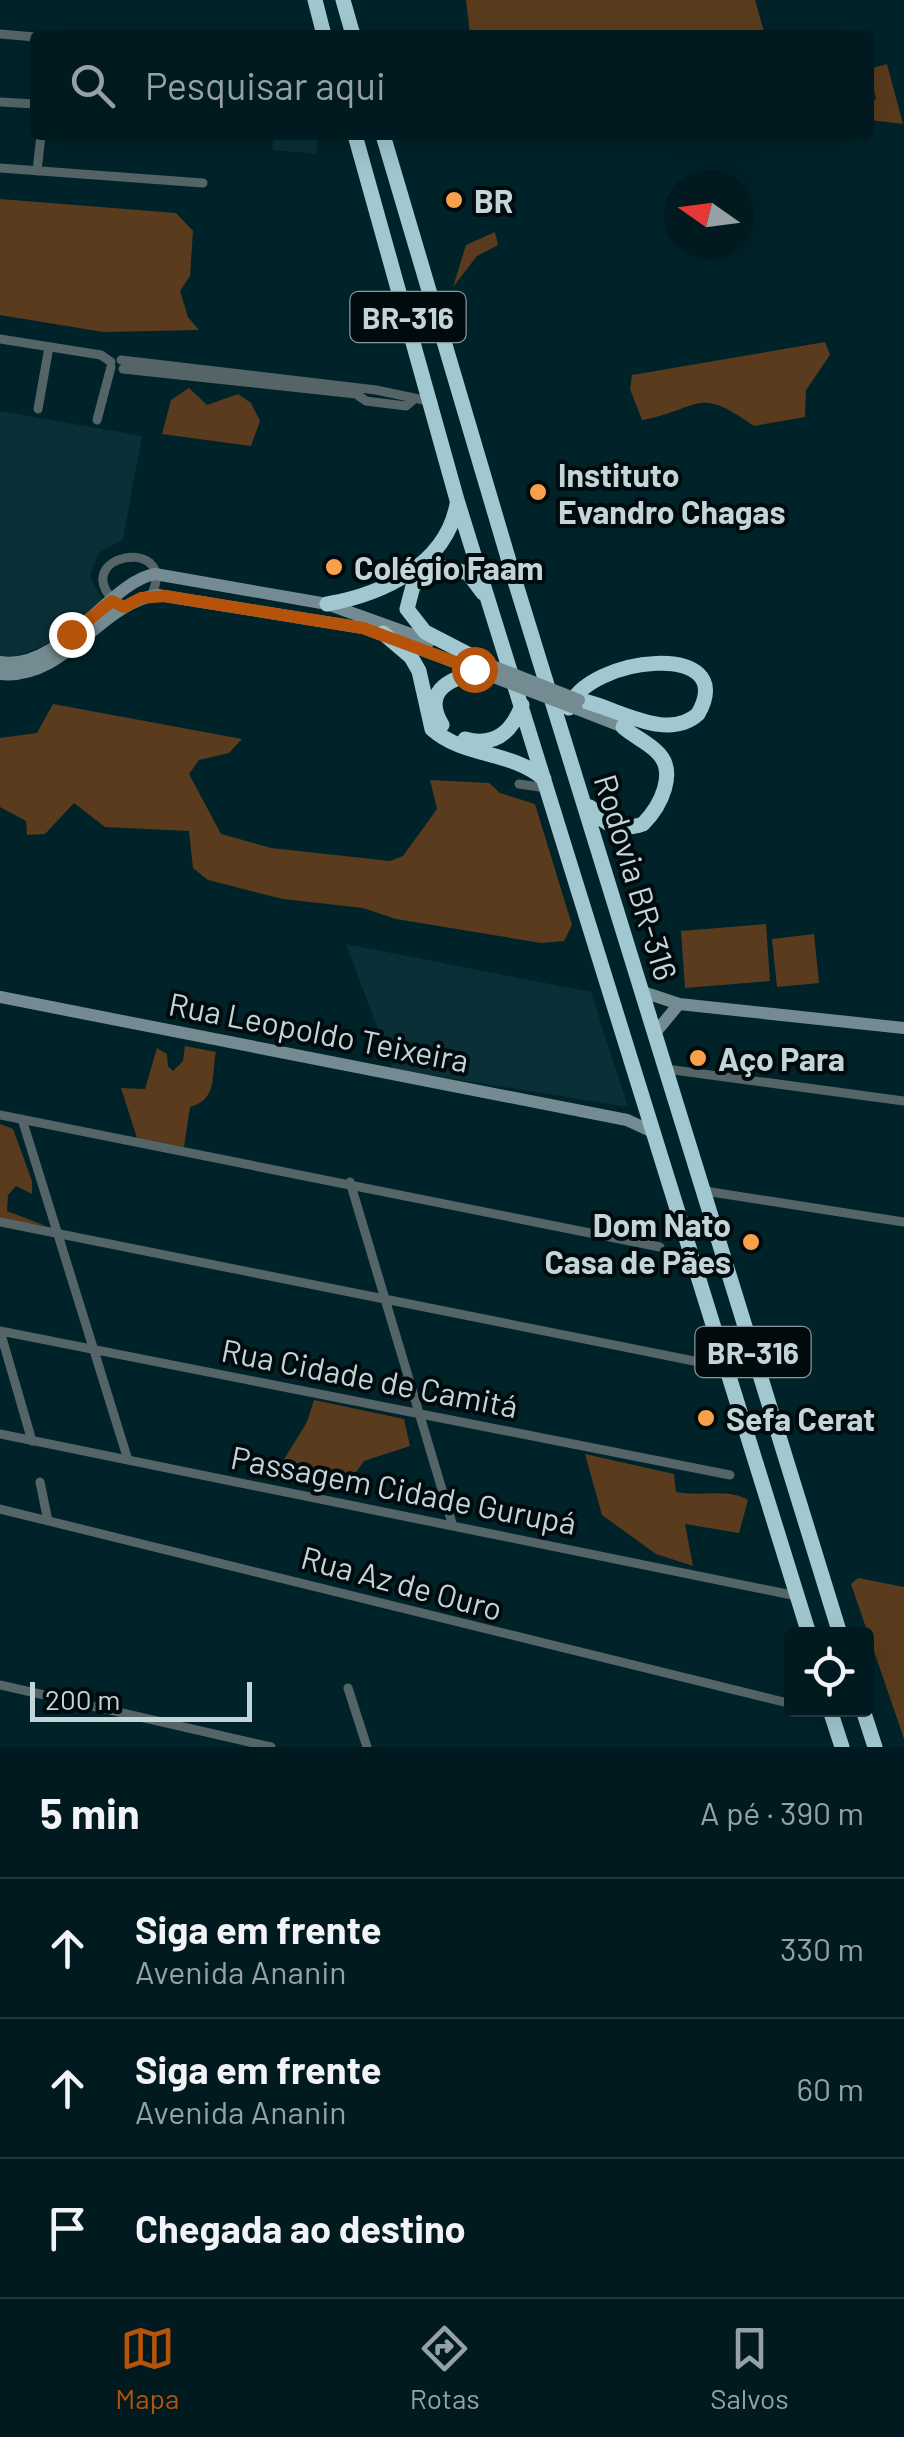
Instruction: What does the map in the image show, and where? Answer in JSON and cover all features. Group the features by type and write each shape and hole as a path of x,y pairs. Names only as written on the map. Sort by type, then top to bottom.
{"highway":[{"path":"315,0 323,30"},
{"path":"342,0 351,30"},
{"name":"Rodovia BR-316","path":"353,140 433,402 458,500 644,1106"},
{"name":"Rodovia BR-316","path":"385,140 514,578 565,732 838,1627"},
{"path":"327,604 376,590 427,561 446,538 458,500"},
{"path":"484,668 415,624 407,600 425,574 450,566 468,573 494,612"},
{"path":"383,633 411,657 432,730 464,748 522,762 545,783"},
{"path":"565,732 570,702 590,679 650,664 679,662 697,672 705,692 694,718 674,725 578,704"},
{"path":"484,668 450,678 439,688 435,712 442,726 464,739 490,742 508,731 522,704"},
{"path":"586,802 608,825 620,828 644,824 659,804 667,774 663,759 622,727"},
{"name":"BR-316","path":"644,1106 806,1627"},
{"path":"706,1310 725,1310 736,1298"},
{"path":"712,1329 724,1320 744,1323"},
{"path":"829,1717 842,1747"},
{"path":"865,1717 875,1747"}],"main road":[{"path":"0,674 15,674 62,655 118,604 139,579 155,574 327,604 578,704 622,727"},
{"path":"0,662 18,662 50,648 118,604 151,596 383,633 484,668"},
{"path":"643,992 679,1004 904,1028"},
{"name":"Rua Leopoldo Teixeira","path":"0,997 627,1120 653,1132"},
{"path":"655,1033 679,1004"},
{"path":"627,1120 644,1106"}],"street":[{"path":"0,34 30,37"},
{"path":"0,102 30,104"},
{"path":"38,170 41,140"},
{"path":"0,168 203,183"},
{"path":"0,339 101,356 117,365 392,392 433,402"},
{"path":"38,409 49,347"},
{"path":"97,420 117,365"},
{"path":"356,391 366,401 406,406 413,400"},
{"path":"390,404 392,392"},
{"path":"118,604 104,578 113,562 126,556 140,558 155,574 151,596"},
{"path":"518,784 545,783"},
{"path":"666,1069 904,1101"},
{"path":"0,1115 660,1247"},
{"path":"22,1119 128,1460"},
{"path":"350,1182 452,1523"},
{"path":"704,1191 904,1222"},
{"path":"0,1222 724,1367"},
{"path":"0,1331 32,1441"},
{"name":"Rua Cidade de Camitá","path":"0,1331 730,1474"},
{"name":"Passagem Cidade Gurupá","path":"0,1434 797,1596"},
{"path":"40,1482 48,1522"},
{"name":"Rua Az de Ouro","path":"0,1509 784,1702"},
{"path":"0,1684 271,1747"},
{"path":"348,1688 367,1747"}],"shaded area":[{"path":"466,0 755,0 764,30 469,30"},
{"path":"887,64 903,124 874,121 874,68"},
{"path":"273,140 317,140 317,154 272,150"},
{"path":"0,199 176,213 193,231 190,276 180,291 188,317 199,330 103,332 0,315"},
{"path":"495,232 498,245 477,256 453,287 466,245"},
{"path":"825,342 830,355 806,390 805,417 754,426 721,406 699,403 642,420 630,389 632,375"},
{"path":"189,388 207,405 238,394 251,403 260,421 251,446 162,434 171,400"},
{"path":"0,411 142,436 123,539 99,553 90,576 105,605 56,640 10,659 0,657"},
{"path":"53,704 242,739 229,753 199,760 189,774 221,834 271,848 390,861 403,856 437,809 430,780 489,783 500,793 535,804 572,925 564,941 541,943 396,919 363,908 283,899 208,880 193,868 189,831 105,827 74,803 45,834 27,835 26,821 0,807 0,738 37,733"},
{"path":"766,924 770,981 685,988 681,931"},
{"path":"814,934 819,983 777,987 772,939"},
{"path":"346,944 591,992 628,1107 393,1069"},
{"path":"185,1046 216,1052 210,1092 190,1107 184,1147 137,1138 121,1088 145,1089 157,1048 167,1054 168,1066 173,1071 183,1061"},
{"path":"0,1124 13,1129 32,1181 32,1194 16,1186 8,1195 7,1211 46,1226 0,1219"},
{"path":"314,1400 404,1419 410,1446 364,1461 352,1478 312,1470 298,1484 272,1479 307,1422"},
{"path":"585,1454 674,1474 676,1492 732,1494 748,1500 739,1533 685,1524 693,1566 656,1554 602,1515"},
{"path":"858,1578 904,1587 904,1739 874,1651 874,1627 866,1627 851,1584"}],"place":[{"name":"BR","path":"454,200"},
{"name":"Instituto Evandro Chagas","path":"538,492"},
{"name":"Colégio Faam","path":"334,567"},
{"name":"Aço Para","path":"698,1058"},
{"name":"Dom Nato Casa de Pães","path":"751,1242"},
{"name":"Sefa Cerat","path":"706,1418"}],"route":[{"path":"71,634 112,601 124,607 141,598 165,596 363,628 474,669"}]}
